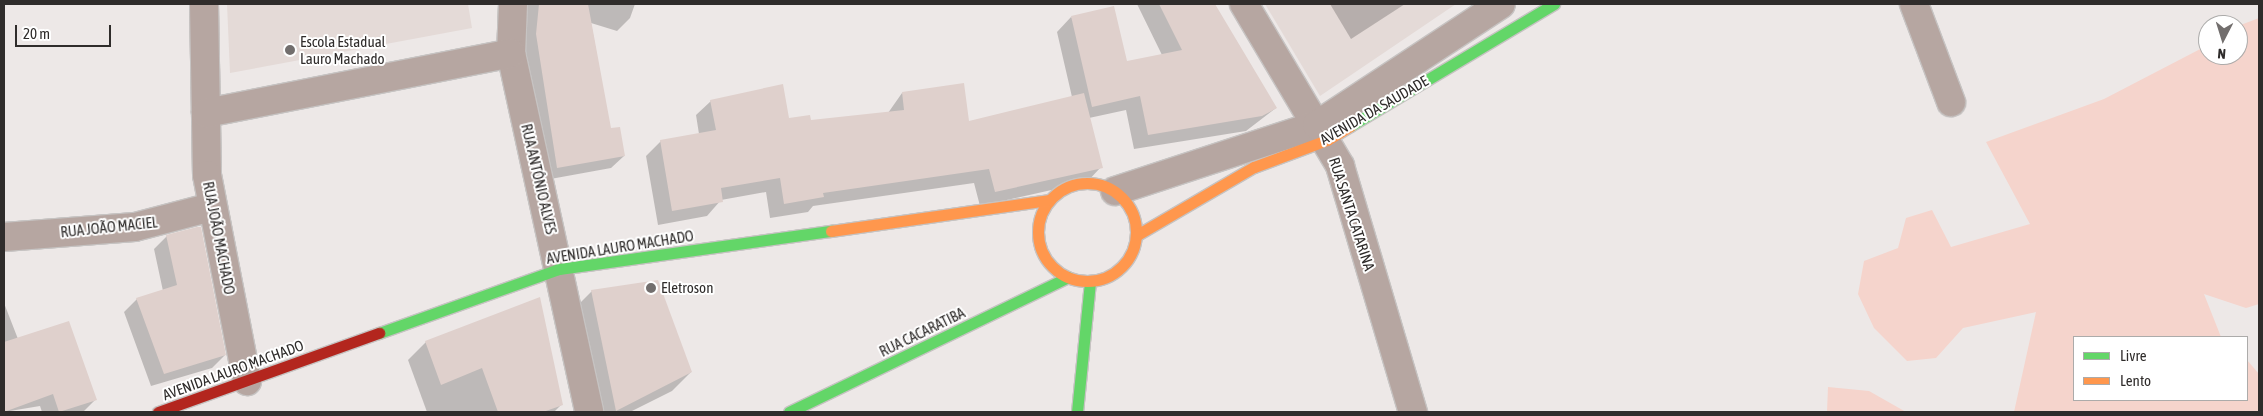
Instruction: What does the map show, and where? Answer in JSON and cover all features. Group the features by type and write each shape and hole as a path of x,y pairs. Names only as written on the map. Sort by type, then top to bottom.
{"street":[{"name":"RUA JOÃO MACHADO","path":"204,4 206,113 211,207 248,381"},
{"name":"RUA ANTÔNIO ALVES","path":"513,4 510,53 589,412"},
{"name":"RUA SANTA CATARINA","path":"1244,4 1322,132 1340,166 1413,412"},
{"name":"AVENIDA DA SAUDADE","path":"1115,191 1322,132 1501,4"},
{"name":"AVENIDA DA SAUDADE","path":"1136,235 1254,167 1322,132 1554,4"},
{"path":"1914,4 1951,102"},
{"path":"206,113 510,53"},
{"path":"1092,182 1115,191 1132,210 1136,235 1122,267 1090,282 1068,277 1041,252 1037,234 1048,200 1068,186 1092,182"},
{"name":"AVENIDA LAURO MACHADO","path":"158,412 559,269 1048,200"},
{"name":"RUA JOÃO MACIEL","path":"4,237 135,227 181,218 211,207"},
{"name":"RUA CACARATIBA","path":"789,412 1068,277"},
{"path":"1077,412 1090,282"}],"shaded area":[{"name":"Escola Estadual Lauro Machado","path":"227,4 468,4 472,28 230,73"},
{"path":"1265,4 1456,4 1320,96"},
{"path":"2259,18 2259,304 2246,308 2204,294 2221,336 2073,336 2073,401 2248,401 2248,361 2259,374 2259,412 2014,412 2036,312 1963,328 1936,358 1907,361 1874,328 1858,294 1864,261 1898,248 1906,218 1932,210 1951,247 2030,224 1986,142 2104,99 2198,50 2198,65 2248,65 2248,22"},
{"path":"1828,387 1869,391 1906,412 1827,412"}],"building":[{"path":"539,4 588,4 611,128 620,127 625,156 557,168 536,34"},
{"path":"1159,4 1215,4 1277,108 1262,116 1148,135 1140,96 1092,107 1071,16 1114,6 1127,61 1182,50"},
{"path":"964,83 969,121 1084,93 1103,168 995,192 989,169 823,193 824,197 784,204 780,178 721,188 723,202 672,211 660,140 716,130 710,100 783,84 789,118 810,115 811,120 904,110 902,92"},
{"path":"201,227 226,355 164,374 136,298 177,285 166,235"},
{"path":"658,280 692,372 616,411 591,290"},
{"path":"540,297 563,405 543,412 498,412 482,368 441,385 425,341"},
{"path":"69,321 97,400 59,412 53,394 4,412 4,342"}],"traffic: fast":[{"path":"1350,126 1554,4"},
{"path":"379,333 559,269 831,231"},
{"path":"789,412 1068,277"},
{"path":"1077,412 1090,282"}],"traffic: slow":[{"path":"1137,235 1254,167 1327,140 1350,126"},
{"path":"1087,183 1106,187 1122,197 1132,213 1136,232 1132,251 1122,267 1106,277 1087,281 1068,277 1052,267 1042,251 1038,232 1042,213 1052,197 1068,187 1087,183"},
{"path":"831,231 1048,200"}],"traffic: jam":[{"path":"158,412 379,333"}],"place":[{"name":"Escola Estadual Lauro Machado","path":"290,50"},
{"name":"Eletroson","path":"651,288"}]}
